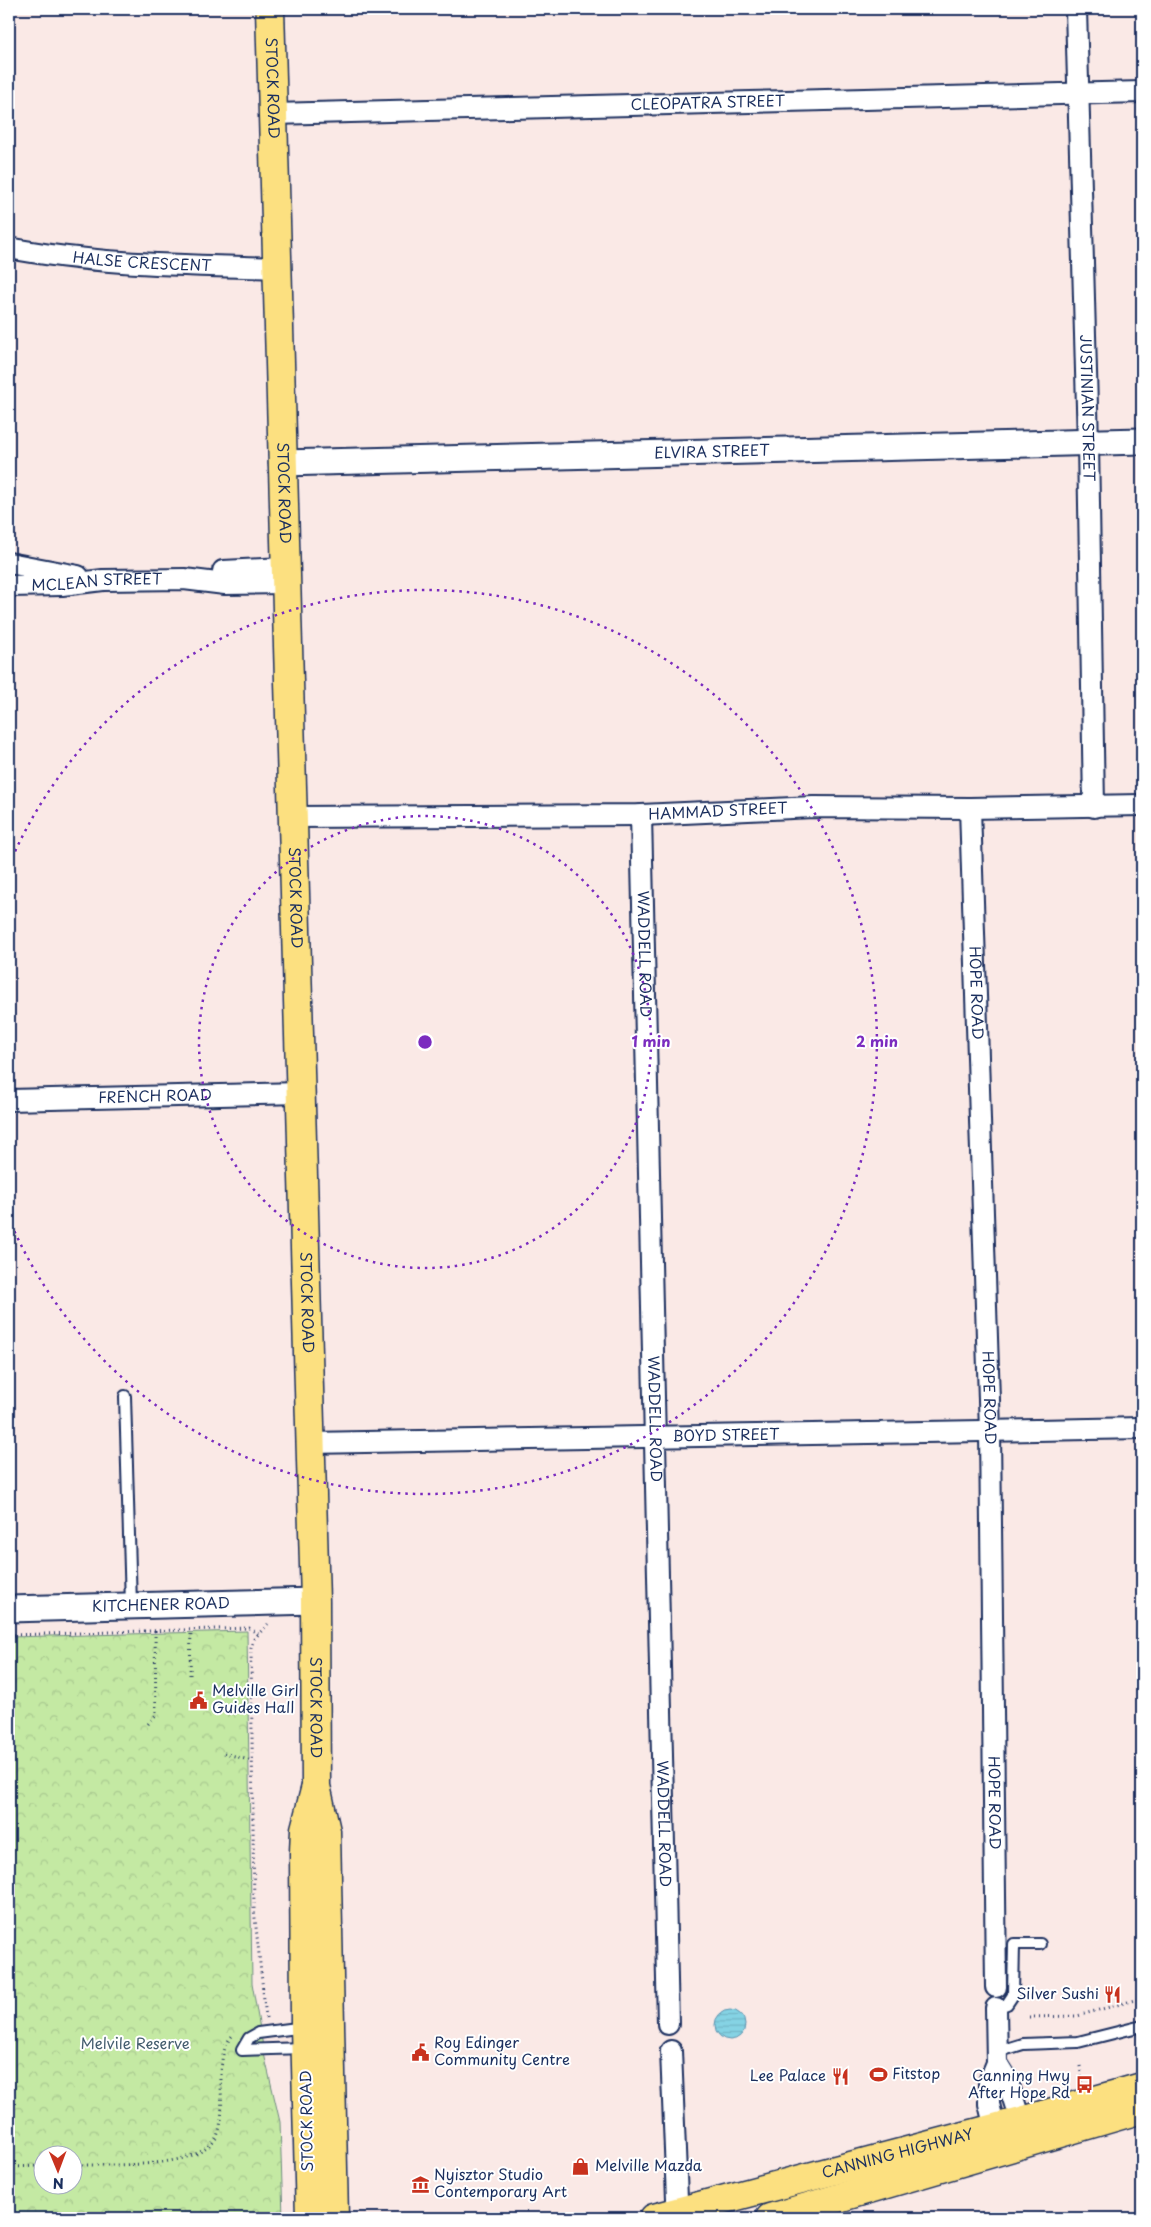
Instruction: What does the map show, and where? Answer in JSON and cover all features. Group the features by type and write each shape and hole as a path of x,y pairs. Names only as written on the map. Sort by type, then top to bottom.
{"main road":[{"name":"STOCK ROAD","path":"270,9 315,1601 316,1786 305,1829 318,2037 334,2218"},
{"name":"STOCK ROAD","path":"310,2218 318,2037"},
{"name":"CANNING HIGHWAY","path":"1024,2132 1142,2087"},
{"name":"CANNING HIGHWAY","path":"671,2217 1024,2132 1142,2109"},
{"name":"CANNING HIGHWAY","path":"770,2218 998,2139"}],"street":[{"name":"JUSTINIAN STREET","path":"1076,9 1080,94 1088,444 1094,807"},
{"name":"CLEOPATRA STREET","path":"272,114 1142,92"},
{"name":"HALSE CRESCENT","path":"9,248 43,255 139,264 277,268"},
{"name":"ELVIRA STREET","path":"282,463 1088,444 1142,441"},
{"path":"9,563 103,580"},
{"name":"MCLEAN STREET","path":"9,586 62,585 103,580 184,579 225,584 285,576"},
{"name":"HAMMAD STREET","path":"293,817 641,815 813,807 970,808 1142,805"},
{"name":"HOPE ROAD","path":"970,808 990,1431 996,1987"},
{"name":"WADDELL ROAD","path":"641,815 668,2024"},
{"name":"FRENCH ROAD","path":"9,1100 301,1093"},
{"name":"BOYD STREET","path":"310,1443 1142,1428"},
{"name":"KITCHENER ROAD","path":"9,1609 315,1601"},
{"path":"996,2008 997,2057 989,2082 989,2104 998,2139"},
{"path":"671,2051 671,2217"},
{"path":"997,2057 1007,2079 1024,2132"}],"lane":[{"path":"125,1396 131,1606"},
{"path":"996,2008 1007,2004 1013,1995 1014,1944 1040,1944"},
{"path":"997,2057 1023,2044 1078,2042 1142,2026"},
{"path":"258,2033 318,2037 242,2050 250,2038 258,2033"}],"path":[{"path":"260,2022 266,2020 254,1910 251,1647 258,1634 269,1623 271,1617"},
{"path":"9,1635 249,1628 258,1634"},
{"path":"190,1675 191,1630"},
{"path":"148,1724 156,1715 155,1631"},
{"path":"224,1752 252,1761"},
{"path":"1029,2017 1077,2016 1142,1998"},
{"path":"82,2165 156,2163 192,2156 209,2147 217,2136 222,2120 221,2079 225,2046 235,2034"},
{"path":"1080,2066 1082,2083"},
{"path":"9,2168 32,2167"}],"green space":[{"name":"Melvile Reserve","path":"247,1631 252,1983 265,2058 280,2122 283,2218 9,2218 9,1637"}],"water":[{"path":"730,2010 736,2011 744,2019 744,2031 736,2039 730,2040 724,2039 716,2031 715,2025 716,2019 724,2011"}],"place":[{"name":"Melville Girl Guides Hall","path":"198,1700"},
{"name":"Silver Sushi","path":"1113,1994"},
{"name":"Roy Edinger Community Centre","path":"420,2052"},
{"name":"Fitstop","path":"878,2074"},
{"name":"Lee Palace","path":"840,2076"},
{"name":"Canning Hwy After Hope Rd","path":"1084,2085"},
{"name":"Melville Mazda","path":"581,2166"},
{"name":"Nyisztor Studio Contemporary Art","path":"420,2184"}]}
